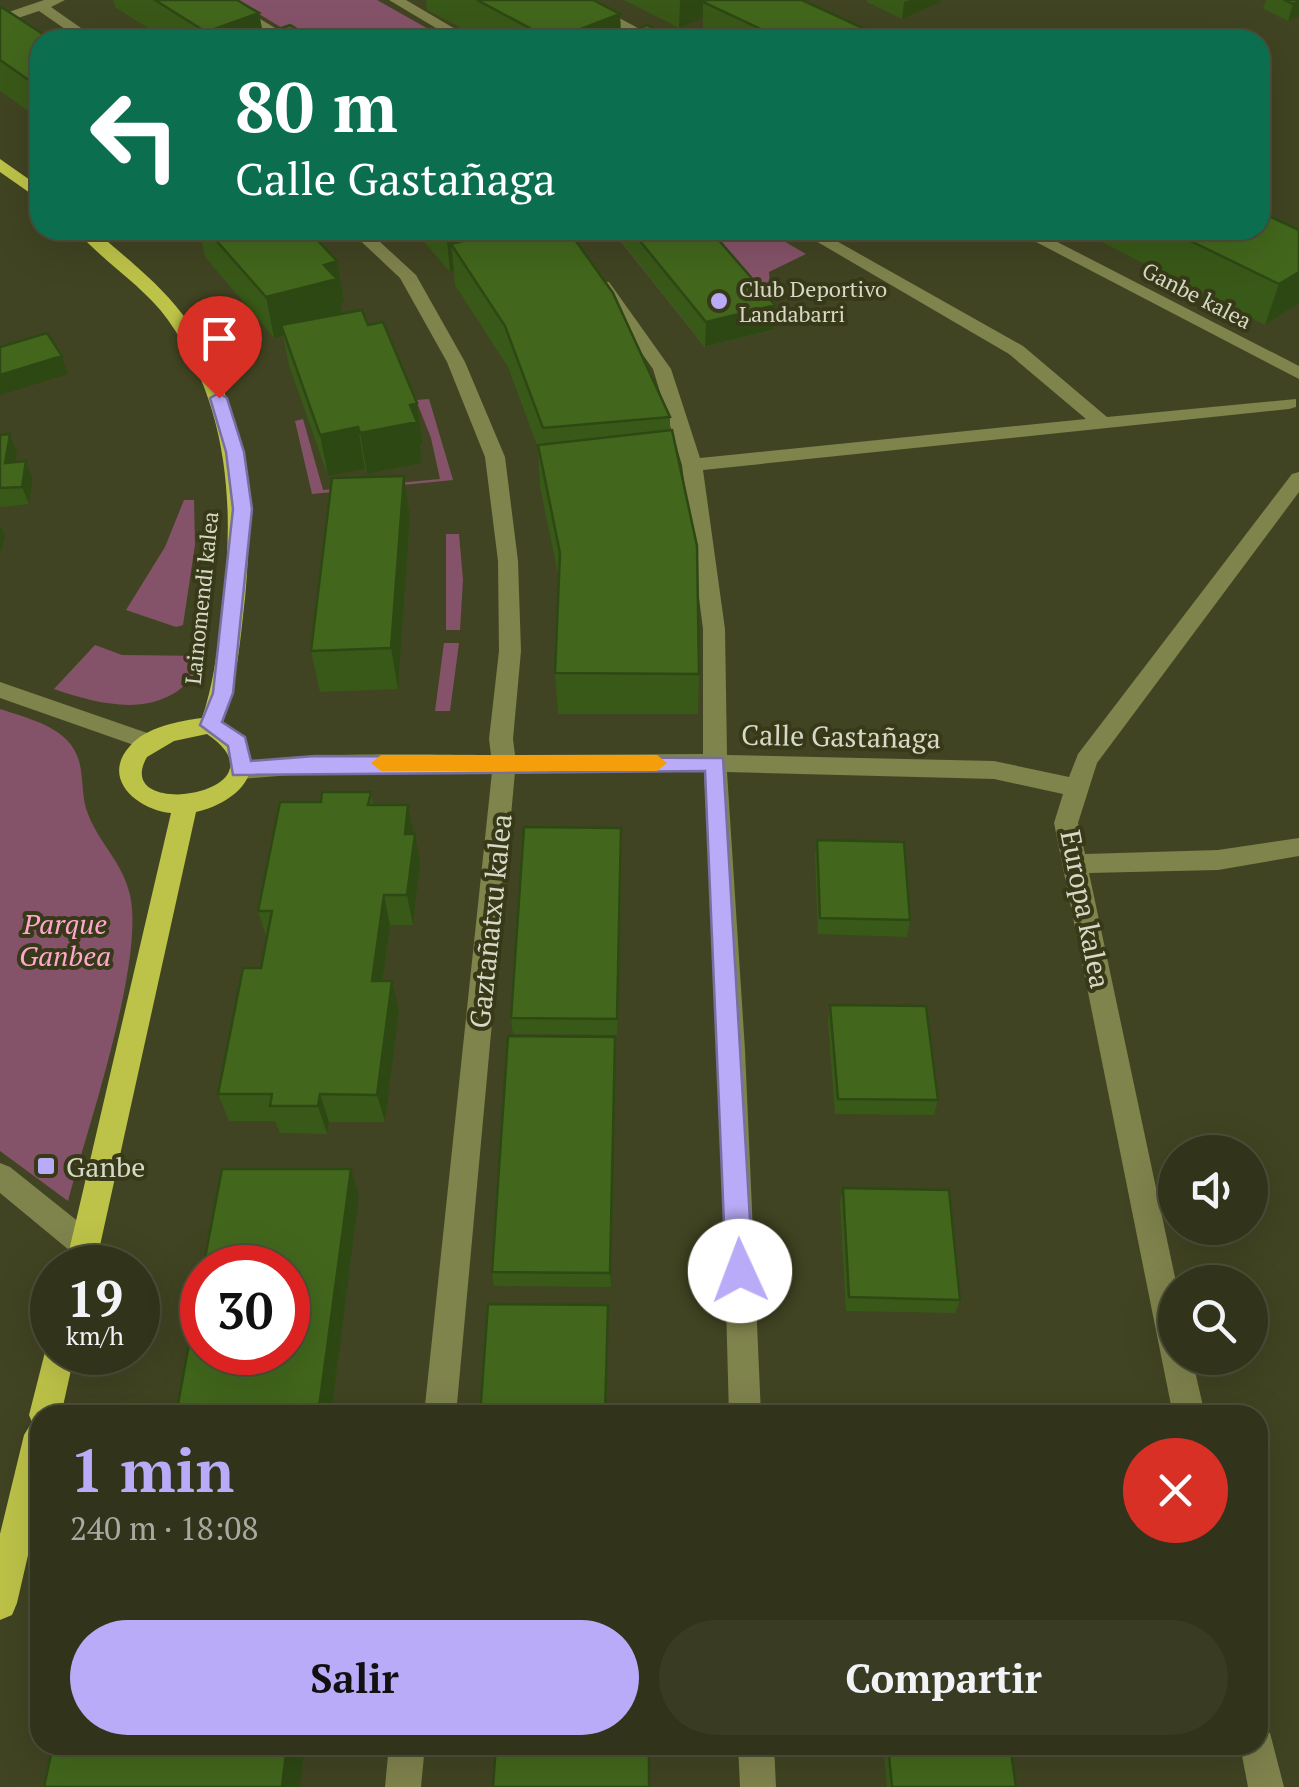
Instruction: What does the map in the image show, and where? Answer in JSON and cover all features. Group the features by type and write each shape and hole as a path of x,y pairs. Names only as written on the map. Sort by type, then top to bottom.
{"main road":[{"path":"0,164 30,187"},
{"name":"Lainomendi kalea","path":"96,240 140,278 176,319 219,398 235,452 242,509 240,555 223,693 211,725"},
{"path":"211,725 238,742 241,770 218,796 185,806 166,806 148,800 132,784 130,770 148,742 179,728 211,725"},
{"path":"85,1245 185,806"},
{"path":"47,1405 55,1375"},
{"path":"0,1603 30,1477"}],"street":[{"path":"0,20 58,0"},
{"path":"220,0 271,30"},
{"path":"402,4 428,0"},
{"path":"575,0 634,30"},
{"path":"402,4 449,30"},
{"path":"40,6 76,30"},
{"name":"Gaztañatxu kalea","path":"368,240 406,275 456,362 495,457 508,561 510,650 501,739 504,762 441,1405"},
{"path":"823,240 1016,350 1102,423"},
{"name":"Ganbe kalea","path":"1040,240 1299,373"},
{"path":"593,272 662,369 692,465 714,629 715,763 732,1050 744,1405"},
{"path":"692,465 1288,403"},
{"name":"Europa kalea","path":"1158,1265 1066,823 1086,760 1299,478"},
{"path":"0,690 148,742"},
{"name":"Calle Gastañaga","path":"241,770 315,764 715,763 994,770 1077,788"},
{"path":"1075,864 1218,860 1299,847"},
{"path":"0,1176 72,1245"},
{"path":"1181,1375 1187,1405"},
{"path":"403,1787 406,1755"},
{"path":"756,1755 758,1787"},
{"path":"1260,1755 1266,1787"}],"green space":[{"path":"236,0 377,0 430,30 286,30"},
{"name":"Club Deportivo Landabarri","path":"620,240 782,240 806,254 769,272 773,330 705,347"},
{"path":"429,399 453,480 312,494 295,421 303,419 323,490 440,479 431,438 416,400"},
{"path":"184,500 194,500 195,545 183,625 176,627 126,610 165,547"},
{"path":"446,534 459,534 463,580 460,630 446,630"},
{"path":"444,643 459,643 450,711 435,711"},
{"path":"95,645 122,655 207,656 193,677 159,700 119,704 54,689"},
{"name":"Parque Ganbea","path":"0,709 47,726 74,749 88,814 122,872 130,895 132,924 122,1002 68,1201 0,1151"}],"building":[{"path":"155,0 237,0 259,13 212,30 203,30"},
{"path":"477,0 593,0 620,14 578,30 533,30"},
{"path":"802,0 867,30 763,30 703,2"},
{"path":"0,6 37,30 30,30 30,81 0,60"},
{"path":"1270,217 1299,230 1299,272 1279,284 1189,240 1270,240"},
{"path":"216,240 317,240 337,261 324,265 337,279 266,297"},
{"path":"466,240 575,240 613,293 670,417 543,428 505,326 451,244"},
{"path":"639,240 719,240 775,305 706,322"},
{"path":"362,310 368,325 383,322 417,403 410,405 417,422 360,433 358,427 320,435 281,325"},
{"path":"47,333 62,356 0,375 0,347"},
{"path":"672,430 697,546 699,674 555,673 560,553 538,445"},
{"path":"10,434 5,463 26,461 22,487 0,488 0,435"},
{"path":"404,476 391,648 311,651 332,478"},
{"path":"322,792 371,792 368,805 408,805 405,834 415,834 407,895 384,895 372,981 392,981 377,1095 320,1094 318,1106 270,1106 272,1094 218,1094 243,968 261,968 272,911 258,911 280,802 321,802"},
{"path":"524,827 621,828 617,1019 511,1018"},
{"path":"817,840 904,842 910,920 820,918"},
{"path":"830,1005 926,1006 938,1100 838,1099"},
{"path":"508,1036 615,1037 610,1273 492,1272"},
{"path":"222,1169 351,1169 319,1405 178,1405 183,1375 310,1375 310,1245 207,1245"},
{"path":"843,1188 949,1190 960,1300 849,1297"},
{"path":"488,1304 608,1305 605,1405 481,1405"},
{"path":"51,1755 286,1755 282,1787 44,1787"},
{"path":"495,1755 649,1755 649,1787 493,1787"},
{"path":"889,1755 1011,1755 1016,1787 892,1787"}],"slow traffic":[{"path":"381,763 657,763"}],"place":[{"name":"Club Deportivo Landabarri","path":"719,301"},
{"name":"Ganbe","path":"46,1166"}],"route":[{"path":"219,398 235,452 242,509 223,693 211,725 238,742 241,770 315,764 715,763 740,1271"}]}
